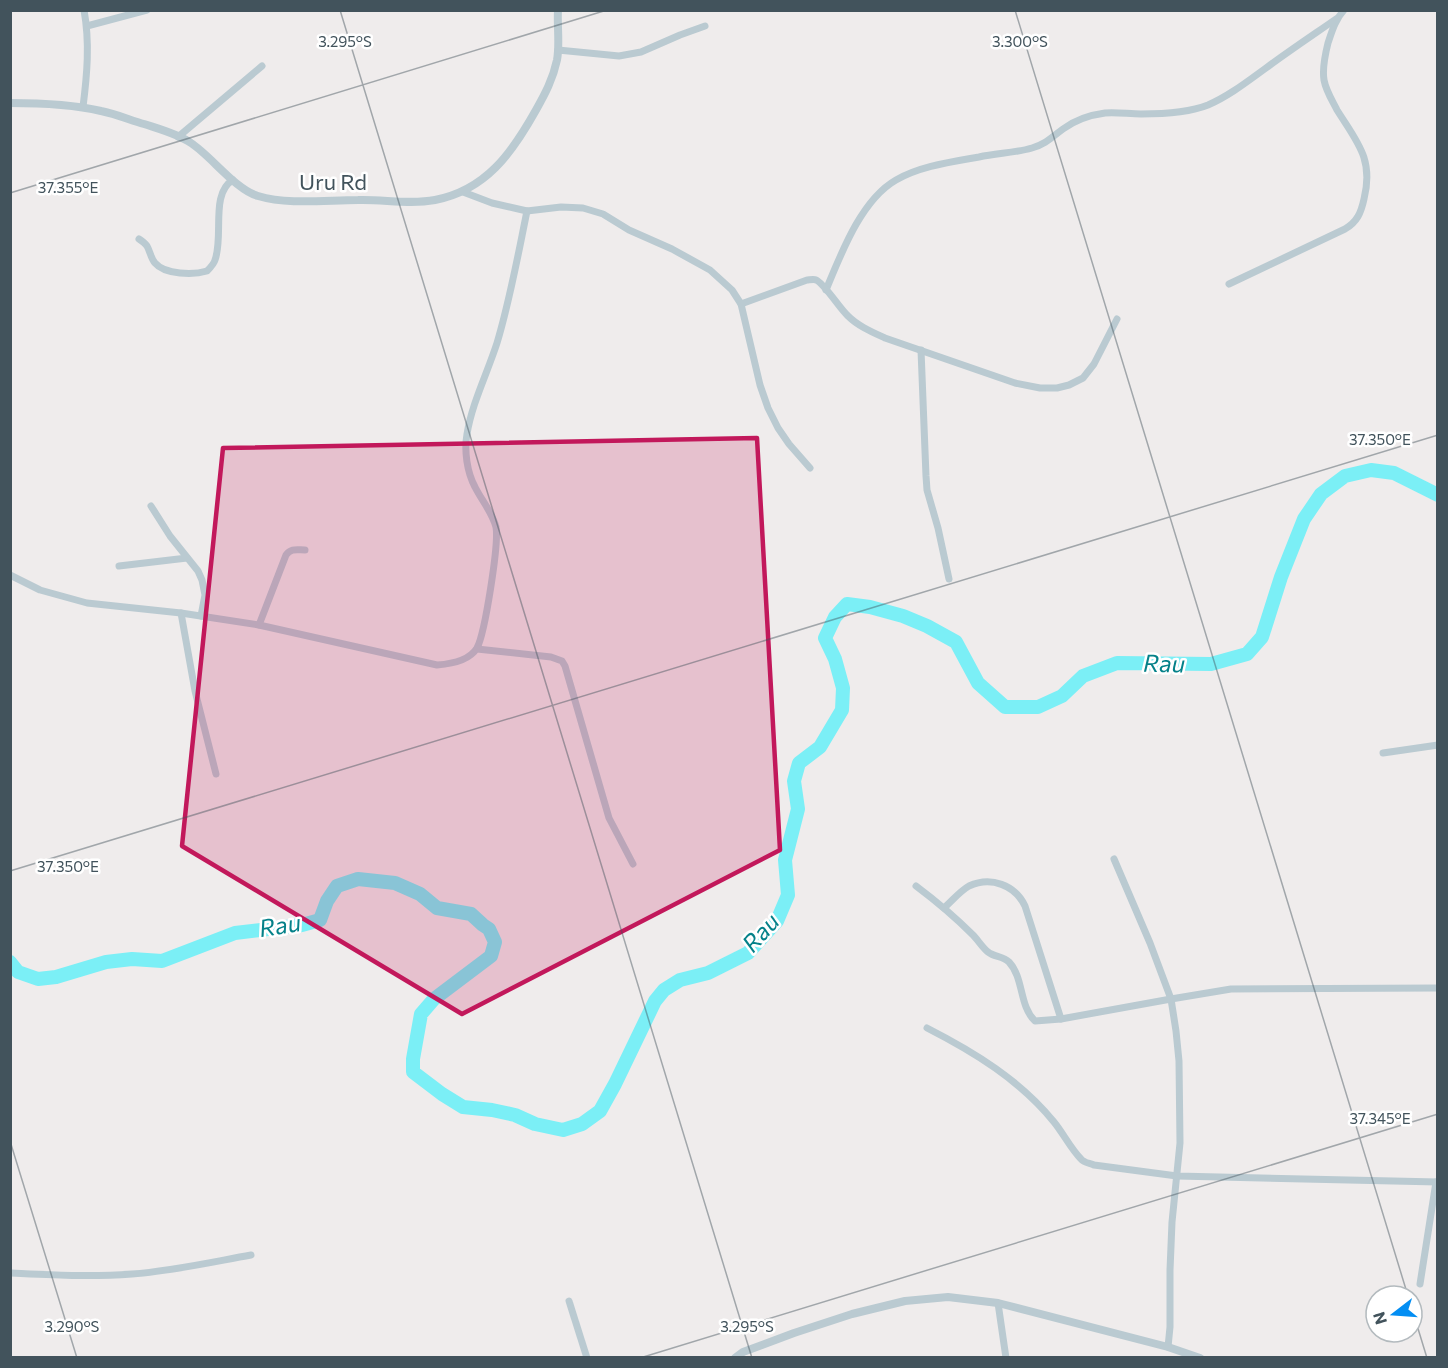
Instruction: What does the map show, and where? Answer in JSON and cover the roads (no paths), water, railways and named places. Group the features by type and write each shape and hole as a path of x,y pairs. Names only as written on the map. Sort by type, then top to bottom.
{"street":[{"path":"83,107 87,75 87,26 84,10"},
{"path":"87,26 147,10"},
{"name":"Uru Rd","path":"10,103 44,103 83,107 124,118 178,137 203,151 240,186 256,196 289,200 372,200 410,203 434,201 463,192 487,177 508,155 524,133 552,79 558,50 558,10"},
{"path":"826,290 843,249 861,216 879,194 894,181 928,167 1038,147 1049,141 1063,128 1090,116 1106,113 1166,113 1192,110 1209,104 1252,78 1336,19 1344,10"},
{"path":"1229,284 1345,229 1355,223 1361,212 1368,184 1364,155 1329,96 1324,81 1323,68 1326,50 1336,19"},
{"path":"558,50 619,56 641,52 705,26"},
{"path":"178,137 262,66"},
{"path":"140,239 147,246 154,263 161,268 171,272 192,274 207,271 213,265 217,252 221,194 227,183 233,180"},
{"path":"463,192 492,203 527,211 561,207 583,208 603,214 629,230 672,249 710,270 732,290 741,304 760,385 768,408 777,428 810,468"},
{"path":"10,575 40,590 87,603 181,613 259,625 437,665 462,660 477,649 485,622 495,559 496,531 493,517 474,486 468,470 466,436 497,343 527,211"},
{"path":"741,304 807,280 818,281 849,318 866,329 885,338 1015,383 1040,388 1057,388 1083,378 1094,364 1117,319"},
{"path":"921,350 927,490 949,579"},
{"path":"151,506 170,536 198,571 205,588 201,616"},
{"path":"259,625 288,551 305,550"},
{"path":"119,566 187,558"},
{"path":"181,613 195,690 216,774"},
{"path":"477,649 551,657 562,661 609,818 633,864"},
{"path":"1383,753 1437,745"},
{"path":"1114,859 1171,999 1176,1031 1179,1062 1180,1143 1172,1222 1170,1327 1171,1348 1179,1358"},
{"path":"944,908 970,886 981,883 998,883 1021,896 1061,1019"},
{"path":"916,886 944,908 988,952 1009,963 1015,972 1028,1010 1038,1022 1232,989 1437,988"},
{"path":"927,1028 967,1048 1027,1092 1054,1121 1083,1161 1105,1167 1177,1176 1437,1182 1420,1284"},
{"path":"10,1273 131,1274 176,1269 251,1255"},
{"path":"735,1358 794,1333 852,1314 905,1301 948,1297 998,1303 1171,1348 1200,1358"},
{"path":"570,1301 587,1358"},
{"path":"998,1303 1006,1358"}],"waterway":[{"name":"Rau","path":"10,962 18,972 38,979 56,977 106,962 132,959 162,961 235,933 302,925 320,920 327,901 337,886 358,879 395,883 420,894 437,908 471,914 489,929 495,942 491,956 434,999 421,1014 413,1072 463,1107 515,1115 535,1124 563,1130 582,1124 600,1111 655,1001 664,990 680,980 708,973 748,953 777,921 788,895 785,860 798,809 794,781 799,763 820,747 842,710 843,688 835,659 825,638 835,617 847,604 870,607 903,616 927,626 956,642 978,683 1005,707 1038,707 1062,696 1083,676 1117,663 1211,664 1247,654 1262,637 1281,577 1304,519 1321,494 1345,476 1371,470 1394,473 1438,495"}]}
